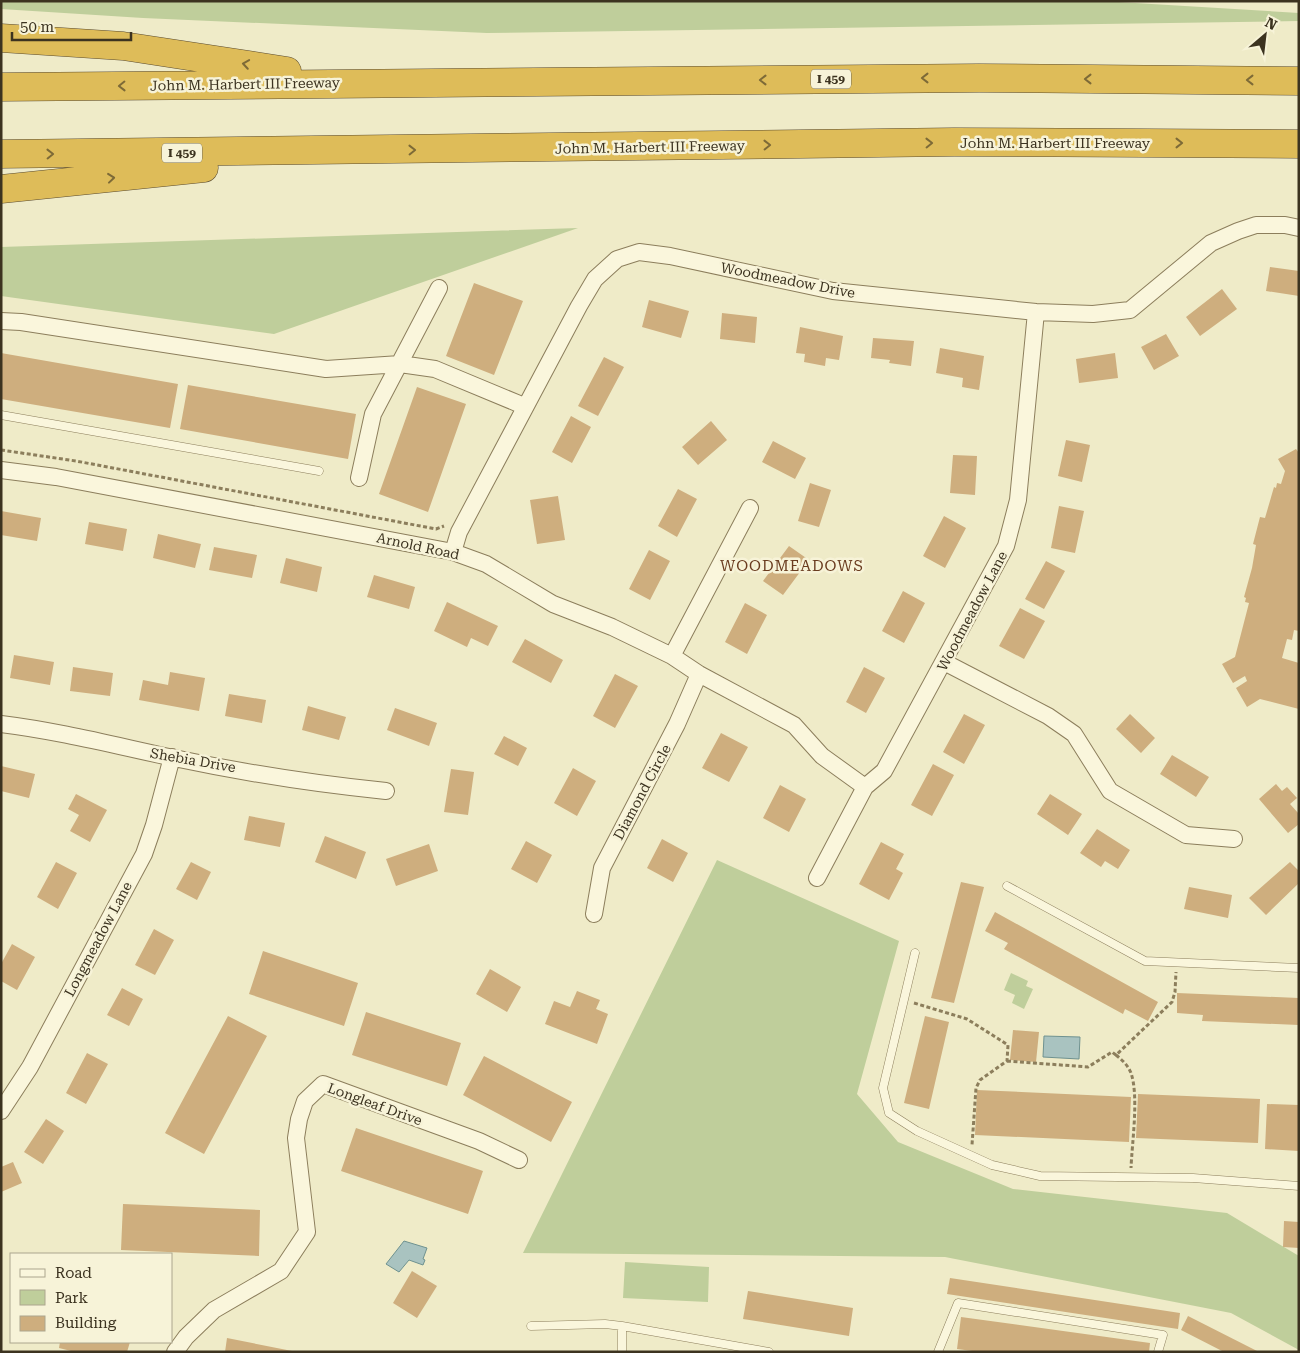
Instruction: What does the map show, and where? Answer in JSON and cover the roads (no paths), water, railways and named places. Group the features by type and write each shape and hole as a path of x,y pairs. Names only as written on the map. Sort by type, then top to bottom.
{"highway":[{"path":"1,38 123,46 363,83"},
{"name":"John M. Harbert III Freeway","path":"1,87 979,78 1299,80"},
{"name":"John M. Harbert III Freeway","path":"1,154 363,151 954,142 1299,144"},
{"path":"1,189 363,151"}],"street":[{"name":"Woodmeadow Drive","path":"454,552 459,532 524,406 595,280 617,259 639,252 670,256 833,291 1071,315 1130,310 1211,243 1256,225 1285,225 1299,228"},
{"path":"359,478 373,414 439,288"},
{"name":"Woodmeadow Lane","path":"817,878 865,787 884,771 1006,546 1018,500 1036,312"},
{"path":"1,322 21,322 326,369 400,364 435,369 524,406"},
{"name":"Arnold Road","path":"1,470 56,477 454,552 486,564 553,604 612,627 672,656 699,674 794,725 822,756 865,787"},
{"path":"672,656 750,508"},
{"path":"944,662 1048,716 1074,734 1110,791 1186,835 1234,839"},
{"name":"Diamond Circle","path":"594,914 602,868 677,724 699,674"},
{"name":"Shebia Drive","path":"1,724 42,729 172,757 347,787 386,791"},
{"name":"Longmeadow Lane","path":"1,1111 30,1067 144,854 154,825 172,757"},
{"name":"Longleaf Drive","path":"175,1352 186,1337 214,1310 281,1271 307,1232 296,1138 305,1101 323,1084 479,1142 519,1160"}],"lane":[{"path":"1,415 320,471"},
{"path":"1007,886 1145,961 1299,968"},
{"path":"915,953 883,1088 889,1113 917,1131 992,1165 1040,1176 1131,1177 1299,1186"},
{"path":"938,1352 958,1303 1163,1335 1158,1352"},
{"path":"531,1326 605,1324 769,1352"},
{"path":"622,1326 622,1352"}],"water":[{"path":"1044,1036 1080,1037 1079,1059 1043,1057"},
{"path":"404,1241 427,1248 423,1265 409,1260 399,1272 386,1264"}],"district":[{"name":"WOODMEADOWS","path":"792,566"}]}
